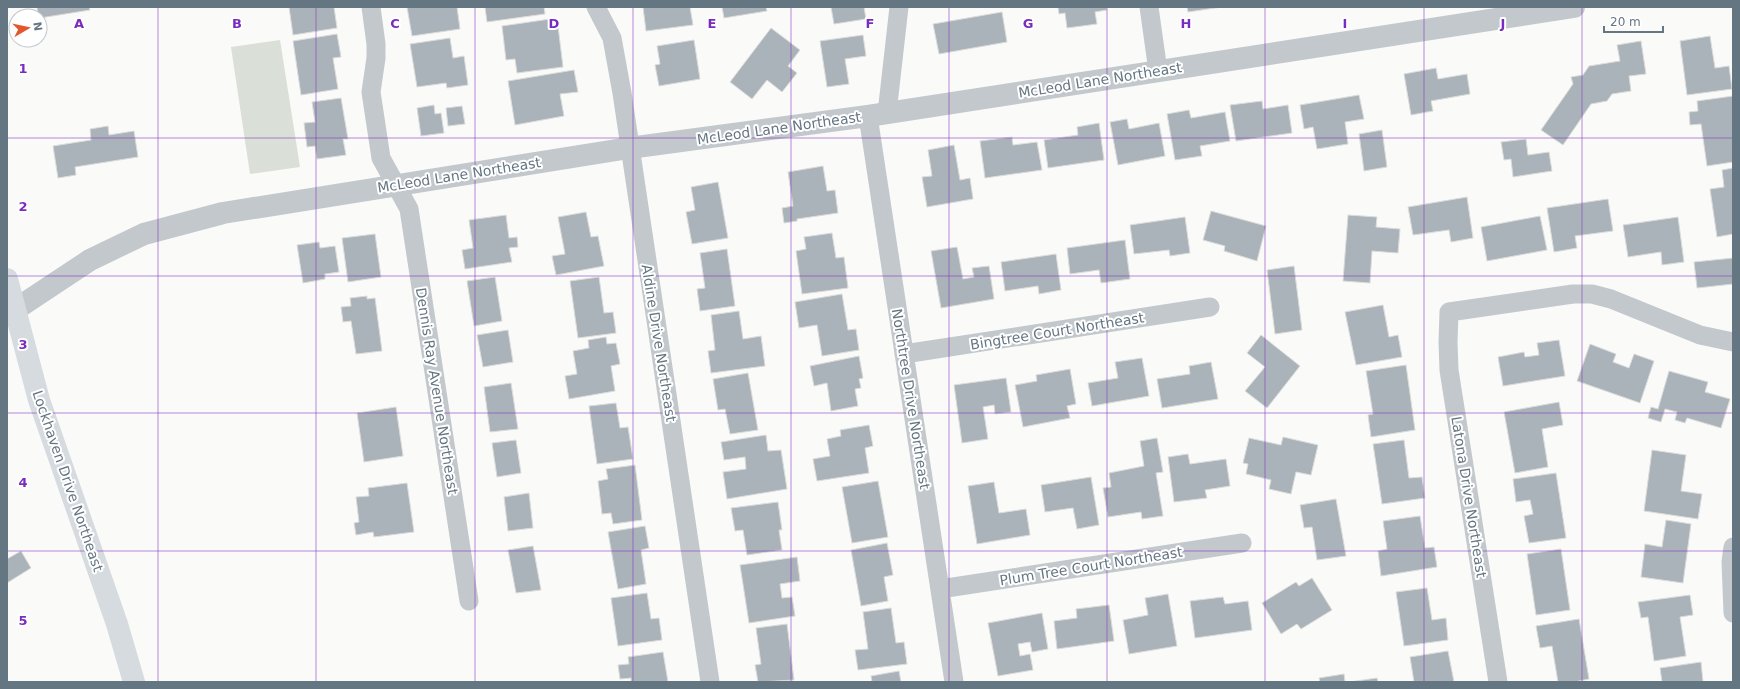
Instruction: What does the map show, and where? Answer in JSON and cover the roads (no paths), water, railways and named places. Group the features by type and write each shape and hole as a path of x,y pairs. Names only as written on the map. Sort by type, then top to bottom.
{"main road":[{"name":"Lockhaven Drive Northeast","path":"7,279 11,313 39,400 117,624 134,682"}],"street":[{"name":"Dennis Ray Avenue Northeast","path":"370,7 376,44 376,58 371,92 381,158 409,209 469,601"},
{"name":"Aldine Drive Northeast","path":"596,7 612,38 622,93 629,148 710,682"},
{"name":"Northtree Drive Northeast","path":"899,7 877,114 904,354 954,682"},
{"path":"1149,7 1158,71"},
{"name":"McLeod Lane Northeast","path":"11,313 90,260 144,234 222,213 629,148 877,114 1574,7"},
{"name":"Latona Drive Northeast","path":"1498,682 1449,370 1449,312 1573,294 1592,294 1611,299 1700,335 1733,342"},
{"name":"Bingtree Court Northeast","path":"904,354 1210,308"},
{"name":"Plum Tree Court Northeast","path":"940,590 1242,543"},
{"path":"1733,547 1731,562 1733,613"}]}
